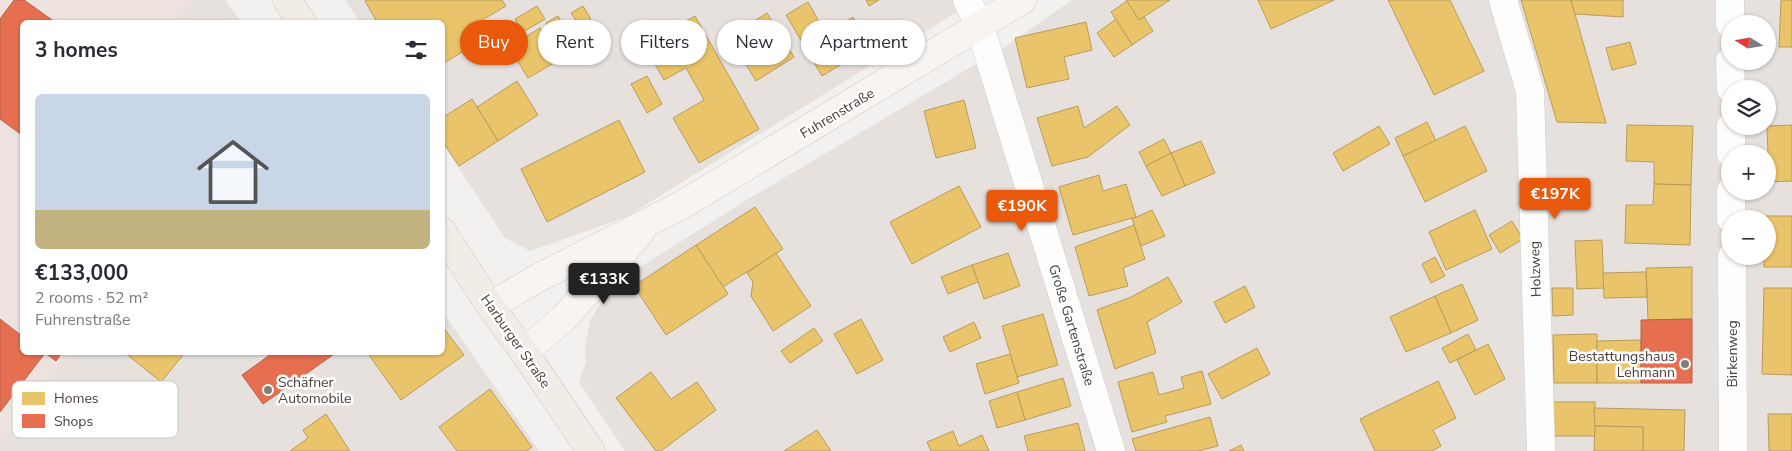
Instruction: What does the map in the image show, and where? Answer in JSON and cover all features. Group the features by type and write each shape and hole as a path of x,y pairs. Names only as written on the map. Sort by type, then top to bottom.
{"main road":[{"path":"287,0 301,20"},
{"name":"Harburger Straße","path":"445,236 490,306 524,352 591,451"}],"street":[{"name":"Große Gartenstraße","path":"967,0 980,27 1111,451"},
{"name":"Fuhrenstraße","path":"490,306 538,278 650,223 980,27 1022,0"},
{"name":"Holzweg","path":"1503,0 1530,91 1541,451"},
{"path":"1730,0 1730,15"},
{"name":"Fuhrenstraße","path":"524,352 563,319 650,223"},
{"name":"Birkenweg","path":"1732,265 1733,451"}],"shaded area":[{"path":"0,0 192,0 177,20 20,20 20,355 68,355 48,381 12,381 12,428 0,444"},
{"path":"192,0 225,0 240,20 177,20"},
{"path":"345,0 976,0 925,32 925,20 801,20 801,65 871,65 626,217 530,251 505,238 445,148 445,20 359,20"},
{"path":"1072,0 1792,0 1792,451 625,451 579,382 586,362 585,346 590,321 598,307 634,271 745,201 1003,48"},
{"path":"445,315 539,451 0,451 0,444 12,428 12,438 178,438 178,381 48,381 68,355 445,355"}],"building: Homes":[{"path":"366,0 502,0 506,6 482,20 460,20 460,53 445,62 445,20 376,20"},
{"path":"866,0 879,0 869,6"},
{"path":"1126,0 1170,0 1139,20"},
{"path":"1258,0 1334,0 1271,29"},
{"path":"1388,0 1450,0 1484,71 1434,95"},
{"path":"1521,0 1571,0 1606,123 1557,122"},
{"path":"1571,0 1623,0 1623,17 1575,14"},
{"path":"1781,0 1792,0 1792,47 1779,47"},
{"path":"1127,1 1139,20 1144,17 1153,31 1132,45 1111,12"},
{"path":"808,2 818,20 801,20 801,40 791,23 791,20 786,15"},
{"path":"537,6 545,19 538,20 538,23 528,29 528,20 515,19"},
{"path":"583,6 591,19 576,20 571,13"},
{"path":"767,13 771,20 756,20"},
{"path":"558,16 560,20 551,20"},
{"path":"695,16 697,20 688,20"},
{"path":"1116,19 1132,45 1114,57 1097,33"},
{"path":"1086,22 1092,50 1064,57 1069,79 1027,88 1015,38"},
{"path":"538,29 538,65 550,65 528,78 520,65 528,65 528,35"},
{"path":"707,37 717,55 717,65 723,65 759,129 699,163 673,118 704,100 686,68 664,80 655,65 707,65"},
{"path":"1630,42 1636,64 1612,70 1606,48"},
{"path":"746,65 781,65 756,81"},
{"path":"816,65 840,65 822,76"},
{"path":"647,76 662,104 647,113 631,84"},
{"path":"517,81 538,115 498,141 477,107"},
{"path":"472,99 498,141 459,166 445,145 445,116"},
{"path":"964,100 976,148 936,158 924,111"},
{"path":"1078,106 1084,128 1117,106 1130,125 1088,157 1052,166 1037,118"},
{"path":"619,120 645,172 547,222 521,169"},
{"path":"1427,122 1436,141 1403,156 1395,138"},
{"path":"1627,125 1693,126 1691,185 1654,184 1654,162 1626,161"},
{"path":"1792,125 1792,181 1776,182 1776,145 1768,145 1767,135 1776,135 1776,126"},
{"path":"1379,126 1390,144 1343,171 1333,153"},
{"path":"1465,126 1487,171 1425,202 1403,156"},
{"path":"1164,139 1171,153 1146,166 1139,152"},
{"path":"1201,141 1215,173 1185,186 1171,153"},
{"path":"1171,153 1185,186 1162,196 1146,166"},
{"path":"1099,175 1103,191 1126,184 1136,217 1073,235 1059,187"},
{"path":"1654,184 1691,185 1690,245 1625,243 1626,205 1653,205"},
{"path":"959,186 981,227 912,264 890,222"},
{"path":"755,207 783,249 723,287 696,245"},
{"path":"1152,210 1165,236 1141,246 1132,219"},
{"path":"1475,210 1492,249 1446,270 1429,232"},
{"path":"1776,216 1792,216 1792,267 1764,267 1764,265 1776,265"},
{"path":"1512,221 1523,239 1500,253 1489,235"},
{"path":"1134,225 1145,259 1123,268 1128,286 1089,296 1075,247"},
{"path":"1602,240 1604,288 1577,289 1575,241"},
{"path":"696,245 728,294 666,335 634,286"},
{"path":"776,253 811,306 773,331 751,296 753,282 747,273"},
{"path":"1008,253 1020,286 984,299 972,265"},
{"path":"1435,257 1445,276 1431,283 1422,264"},
{"path":"972,265 978,282 948,294 941,277"},
{"path":"1692,267 1692,319 1648,320 1646,268"},
{"path":"1646,272 1647,297 1604,298 1603,273"},
{"path":"1168,277 1182,302 1147,322 1156,353 1115,369 1097,310 1131,297"},
{"path":"1462,284 1478,320 1451,333 1435,296"},
{"path":"1245,286 1255,307 1225,323 1214,302"},
{"path":"1552,288 1573,288 1573,315 1553,316"},
{"path":"1764,288 1792,288 1792,375 1762,374"},
{"path":"1435,296 1451,333 1406,352 1390,317"},
{"path":"1043,314 1058,365 1017,377 1002,326"},
{"path":"861,319 883,360 857,374 834,334"},
{"path":"974,322 981,338 950,352 943,337"},
{"path":"814,328 823,341 790,363 781,351"},
{"path":"445,330 464,355 401,400 369,355 445,355"},
{"path":"1468,334 1476,350 1450,363 1442,348"},
{"path":"1597,334 1597,383 1554,383 1553,335"},
{"path":"1641,340 1641,383 1597,383 1597,341"},
{"path":"1488,344 1505,379 1475,395 1457,360"},
{"path":"1257,348 1270,374 1222,399 1208,374"},
{"path":"1010,354 1019,383 985,394 976,364"},
{"path":"128,355 183,355 162,381"},
{"path":"1202,371 1211,404 1165,416 1167,422 1132,432 1118,382 1153,372 1159,395 1184,388 1181,377"},
{"path":"651,372 671,399 697,382 716,410 661,451 656,451 616,398"},
{"path":"1063,378 1071,406 1025,420 1017,392"},
{"path":"1438,381 1456,418 1433,430 1441,446 1432,451 1375,451 1360,419"},
{"path":"490,389 532,447 527,451 457,451 439,427"},
{"path":"1017,392 1025,420 997,428 989,401"},
{"path":"1552,402 1595,402 1595,436 1552,436"},
{"path":"1594,408 1685,410 1684,451 1643,451 1643,427 1595,426"},
{"path":"326,414 350,451 290,451 308,438 303,430"},
{"path":"1768,414 1792,414 1792,451 1769,451"},
{"path":"1210,417 1218,446 1198,451 1136,451 1132,439"},
{"path":"1078,423 1085,451 1028,451 1024,436"},
{"path":"1595,426 1643,427 1643,451 1594,451"},
{"path":"817,430 831,451 784,451"},
{"path":"953,431 959,446 982,435 989,451 931,451 927,442"},
{"path":"1241,445 1244,451 1229,451"}],"building: Shops":[{"path":"14,0 24,0 52,20 20,20 20,134 0,119 0,19"},
{"path":"0,319 20,334 20,355 43,355 24,381 12,381 12,396 0,412"},
{"path":"1692,319 1692,383 1641,383 1641,320"},
{"path":"48,355 60,355 56,361"},
{"name":"Schäfner Automobile","path":"270,355 333,355 263,404 242,375"}],"place":[{"name":"Bestattungshaus Lehmann","path":"1685,364"},
{"name":"Schäfner Automobile","path":"268,390"}]}
